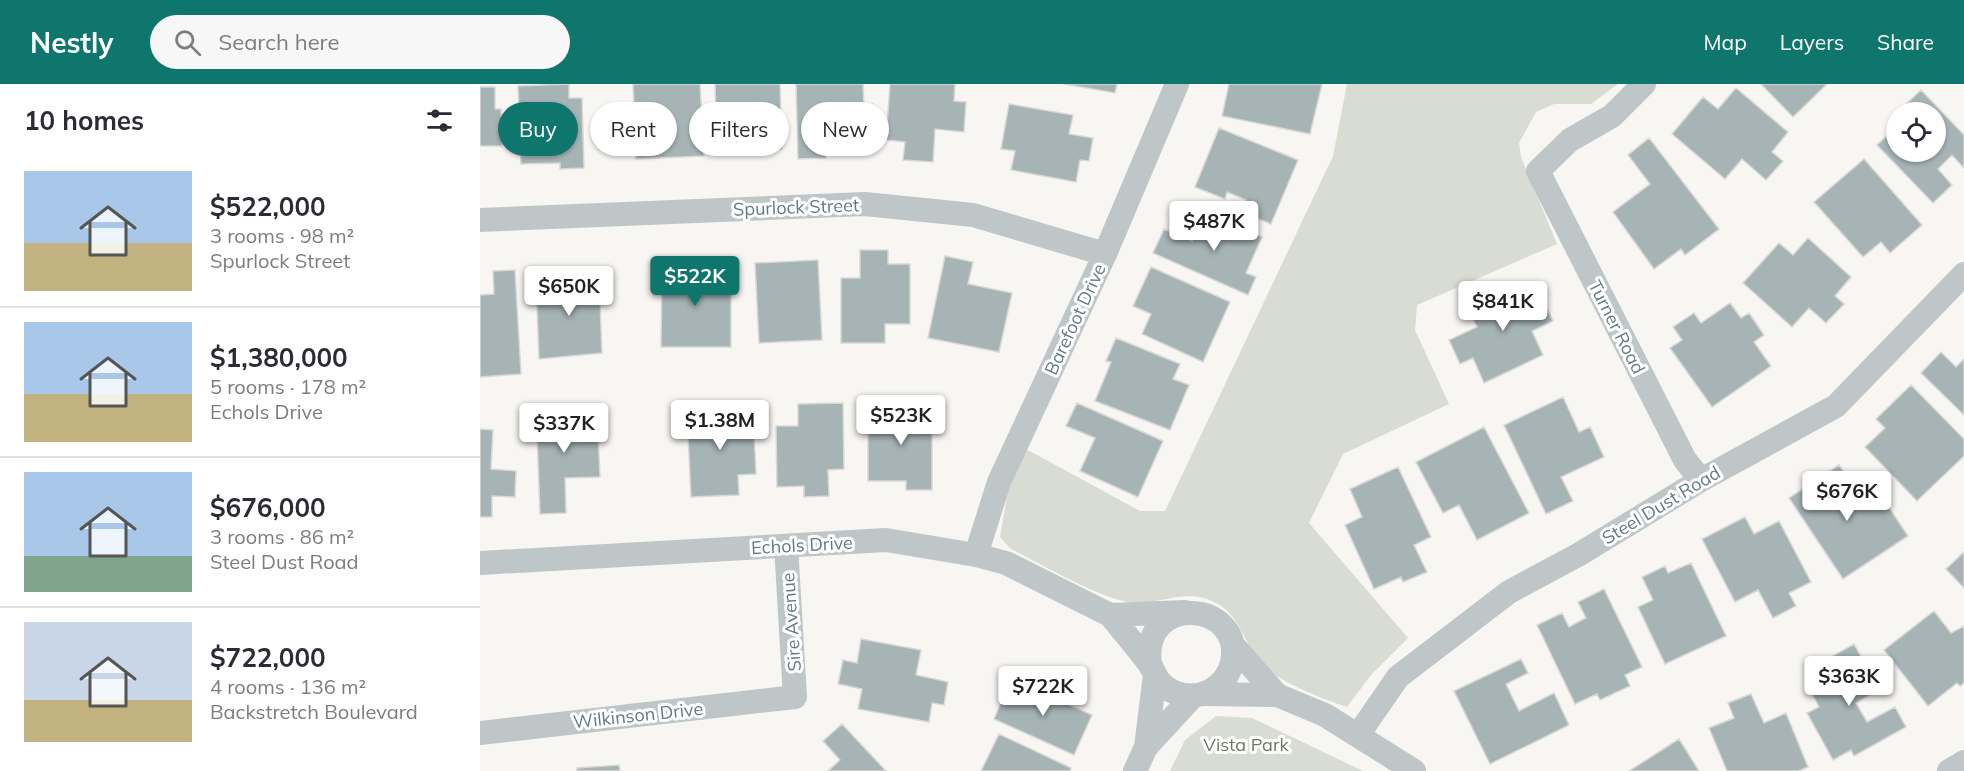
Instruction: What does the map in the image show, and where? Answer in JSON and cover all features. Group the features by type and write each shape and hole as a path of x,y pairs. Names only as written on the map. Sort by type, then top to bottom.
{"street":[{"name":"Barefoot Drive","path":"976,555 999,482 1105,254 1177,84"},
{"name":"Turner Road","path":"1644,84 1612,116 1570,140 1538,171 1685,460 1701,480"},
{"name":"Spurlock Street","path":"480,220 865,204 974,214 1105,254"},
{"name":"Steel Dust Road","path":"1358,735 1398,677 1509,592 1578,555 1701,480 1836,406 1964,274"},
{"name":"Echols Drive","path":"480,563 886,540 976,555 1006,563 1110,615 1152,670"},
{"name":"Sire Avenue","path":"786,546 795,697"},
{"name":"Echols Drive","path":"1110,615 1185,612"},
{"path":"1135,771 1146,747 1152,670 1150,642 1155,631 1174,616 1185,612 1208,616 1219,622 1232,644 1277,695"},
{"path":"1146,747 1199,695 1216,688 1228,674 1233,656 1232,644"},
{"path":"1152,670 1171,691 1199,695 1277,695 1325,715 1414,771"},
{"name":"Wilkinson Drive","path":"480,733 795,697"},
{"path":"1949,771 1964,762"}],"green space":[{"path":"1347,84 1618,84 1591,104 1554,104 1536,112 1519,143 1521,157 1557,244 1417,305 1415,330 1449,404 1343,454 1309,523 1408,638 1371,675 1347,707 1297,687 1273,673 1256,657 1230,613 1216,603 1191,596 1147,603 1123,601 1081,585 1011,549 1000,537 1008,491 1026,449 1140,511 1165,511 1333,156"},
{"name":"Vista Park","path":"1216,716 1252,718 1363,771 1170,771 1185,740"}],"building":[{"path":"569,84 569,98 582,98 584,168 560,169 560,163 521,164 521,156 578,156 578,102 519,102 518,86"},
{"path":"633,84 700,84 701,102 689,102 689,156 704,156 636,159 636,156 677,156 677,102 634,102"},
{"path":"715,84 780,84 781,102 716,102"},
{"path":"796,84 863,84 864,102 801,102 801,156 826,156 826,158 798,159"},
{"path":"890,84 955,84 954,101 966,102 964,132 935,129 933,162 903,160 905,142 889,140"},
{"path":"1064,84 1117,84 1115,93"},
{"path":"1229,84 1322,84 1310,134 1222,116"},
{"path":"1761,84 1827,84 1793,117"},
{"path":"480,87 495,87 495,109 498,109 498,146 480,146"},
{"path":"1736,88 1788,132 1772,152 1783,161 1766,180 1742,159 1725,179 1672,134 1703,97 1718,109"},
{"path":"1921,90 1932,102 1908,102"},
{"path":"1009,104 1073,115 1069,134 1093,138 1089,161 1080,160 1076,182 1011,170 1015,151 1001,149"},
{"path":"1946,116 1964,135 1964,168 1952,155 1946,161"},
{"path":"1219,128 1298,160 1271,224 1241,212 1246,200 1227,192 1225,199 1195,187"},
{"path":"1886,136 1886,154 1877,145"},
{"path":"1649,138 1719,229 1685,255 1681,249 1654,269 1613,212 1650,184 1628,155"},
{"path":"1864,159 1922,225 1890,253 1881,242 1863,257 1814,202"},
{"path":"1893,162 1945,162 1938,169 1952,185 1933,203"},
{"path":"1205,212 1262,237 1246,273 1256,277 1248,295 1153,253 1164,229 1192,241"},
{"path":"1808,238 1851,277 1835,296 1844,304 1826,323 1809,308 1792,327 1743,283 1779,243 1793,255"},
{"path":"860,250 888,250 888,264 910,264 910,324 885,324 885,343 841,343 841,278 860,278"},
{"path":"945,256 973,262 968,284 1012,293 999,352 928,338"},
{"path":"818,260 822,340 759,343 755,263"},
{"path":"662,261 708,262 707,278 731,279 731,347 661,347"},
{"path":"1151,267 1230,302 1203,362 1142,334 1151,314 1133,306"},
{"path":"515,270 521,374 480,377 480,295 494,294 493,271"},
{"path":"599,277 602,353 539,359 536,280"},
{"path":"1522,282 1529,296 1539,292 1553,321 1532,331 1543,355 1484,383 1473,358 1460,364 1449,340 1477,327 1467,307"},
{"path":"1730,303 1741,318 1749,313 1764,335 1754,342 1771,366 1712,407 1670,348 1682,340 1673,327 1694,313 1701,323"},
{"path":"1116,338 1180,364 1173,379 1189,385 1170,430 1095,401 1111,362 1106,361"},
{"path":"1941,352 1956,367 1964,359 1964,415 1921,373"},
{"path":"1911,385 1964,439 1964,456 1917,501 1865,447 1885,428 1876,419"},
{"path":"1563,397 1579,432 1590,427 1604,457 1561,477 1573,501 1546,514 1504,425"},
{"path":"843,403 844,469 828,470 829,496 804,497 804,486 777,487 776,426 798,426 798,404"},
{"path":"1077,403 1163,441 1138,497 1080,471 1095,438 1066,426"},
{"path":"868,408 932,408 932,490 906,490 906,481 868,481"},
{"path":"753,410 756,474 738,475 739,495 691,497 687,413"},
{"path":"597,411 600,477 565,478 566,513 540,514 537,434 530,435 526,414"},
{"path":"1484,427 1529,513 1477,540 1459,505 1443,513 1416,462"},
{"path":"480,429 493,430 491,469 516,471 515,497 492,496 492,517 480,517"},
{"path":"1839,465 1853,485 1843,491 1852,504 1876,488 1908,536 1843,579 1789,498"},
{"path":"1398,467 1431,537 1414,545 1427,572 1403,582 1401,577 1374,589 1345,525 1362,517 1350,489"},
{"path":"1745,517 1754,534 1779,521 1811,582 1789,593 1796,606 1773,618 1758,590 1735,602 1702,539"},
{"path":"1964,552 1964,588 1946,569"},
{"path":"1691,563 1726,636 1665,664 1638,607 1653,600 1642,577 1665,566 1668,573"},
{"path":"1604,589 1642,667 1625,675 1630,686 1600,700 1597,694 1575,704 1537,625 1562,613 1569,627 1586,618 1578,602"},
{"path":"1934,611 1951,633 1964,626 1964,683 1960,686 1957,683 1928,706 1884,650"},
{"path":"861,639 921,650 916,675 948,682 944,705 932,703 929,722 858,709 862,689 838,684 843,660 857,663"},
{"path":"1854,644 1879,690 1856,703 1867,722 1895,707 1906,727 1854,756 1851,750 1833,760 1807,713 1819,707 1807,684 1837,667 1831,657"},
{"path":"1521,659 1528,673 1506,684 1519,711 1554,693 1569,725 1490,764 1454,691"},
{"path":"1011,679 1092,715 1074,755 994,719"},
{"path":"1751,694 1764,723 1786,713 1808,767 1799,771 1727,771 1709,728 1734,718 1728,703"},
{"path":"842,724 886,771 828,771 840,760 823,741"},
{"path":"999,734 1071,768 1070,771 981,771"},
{"path":"1679,739 1699,771 1629,771"},
{"path":"619,765 620,771 577,771 577,768"}]}
